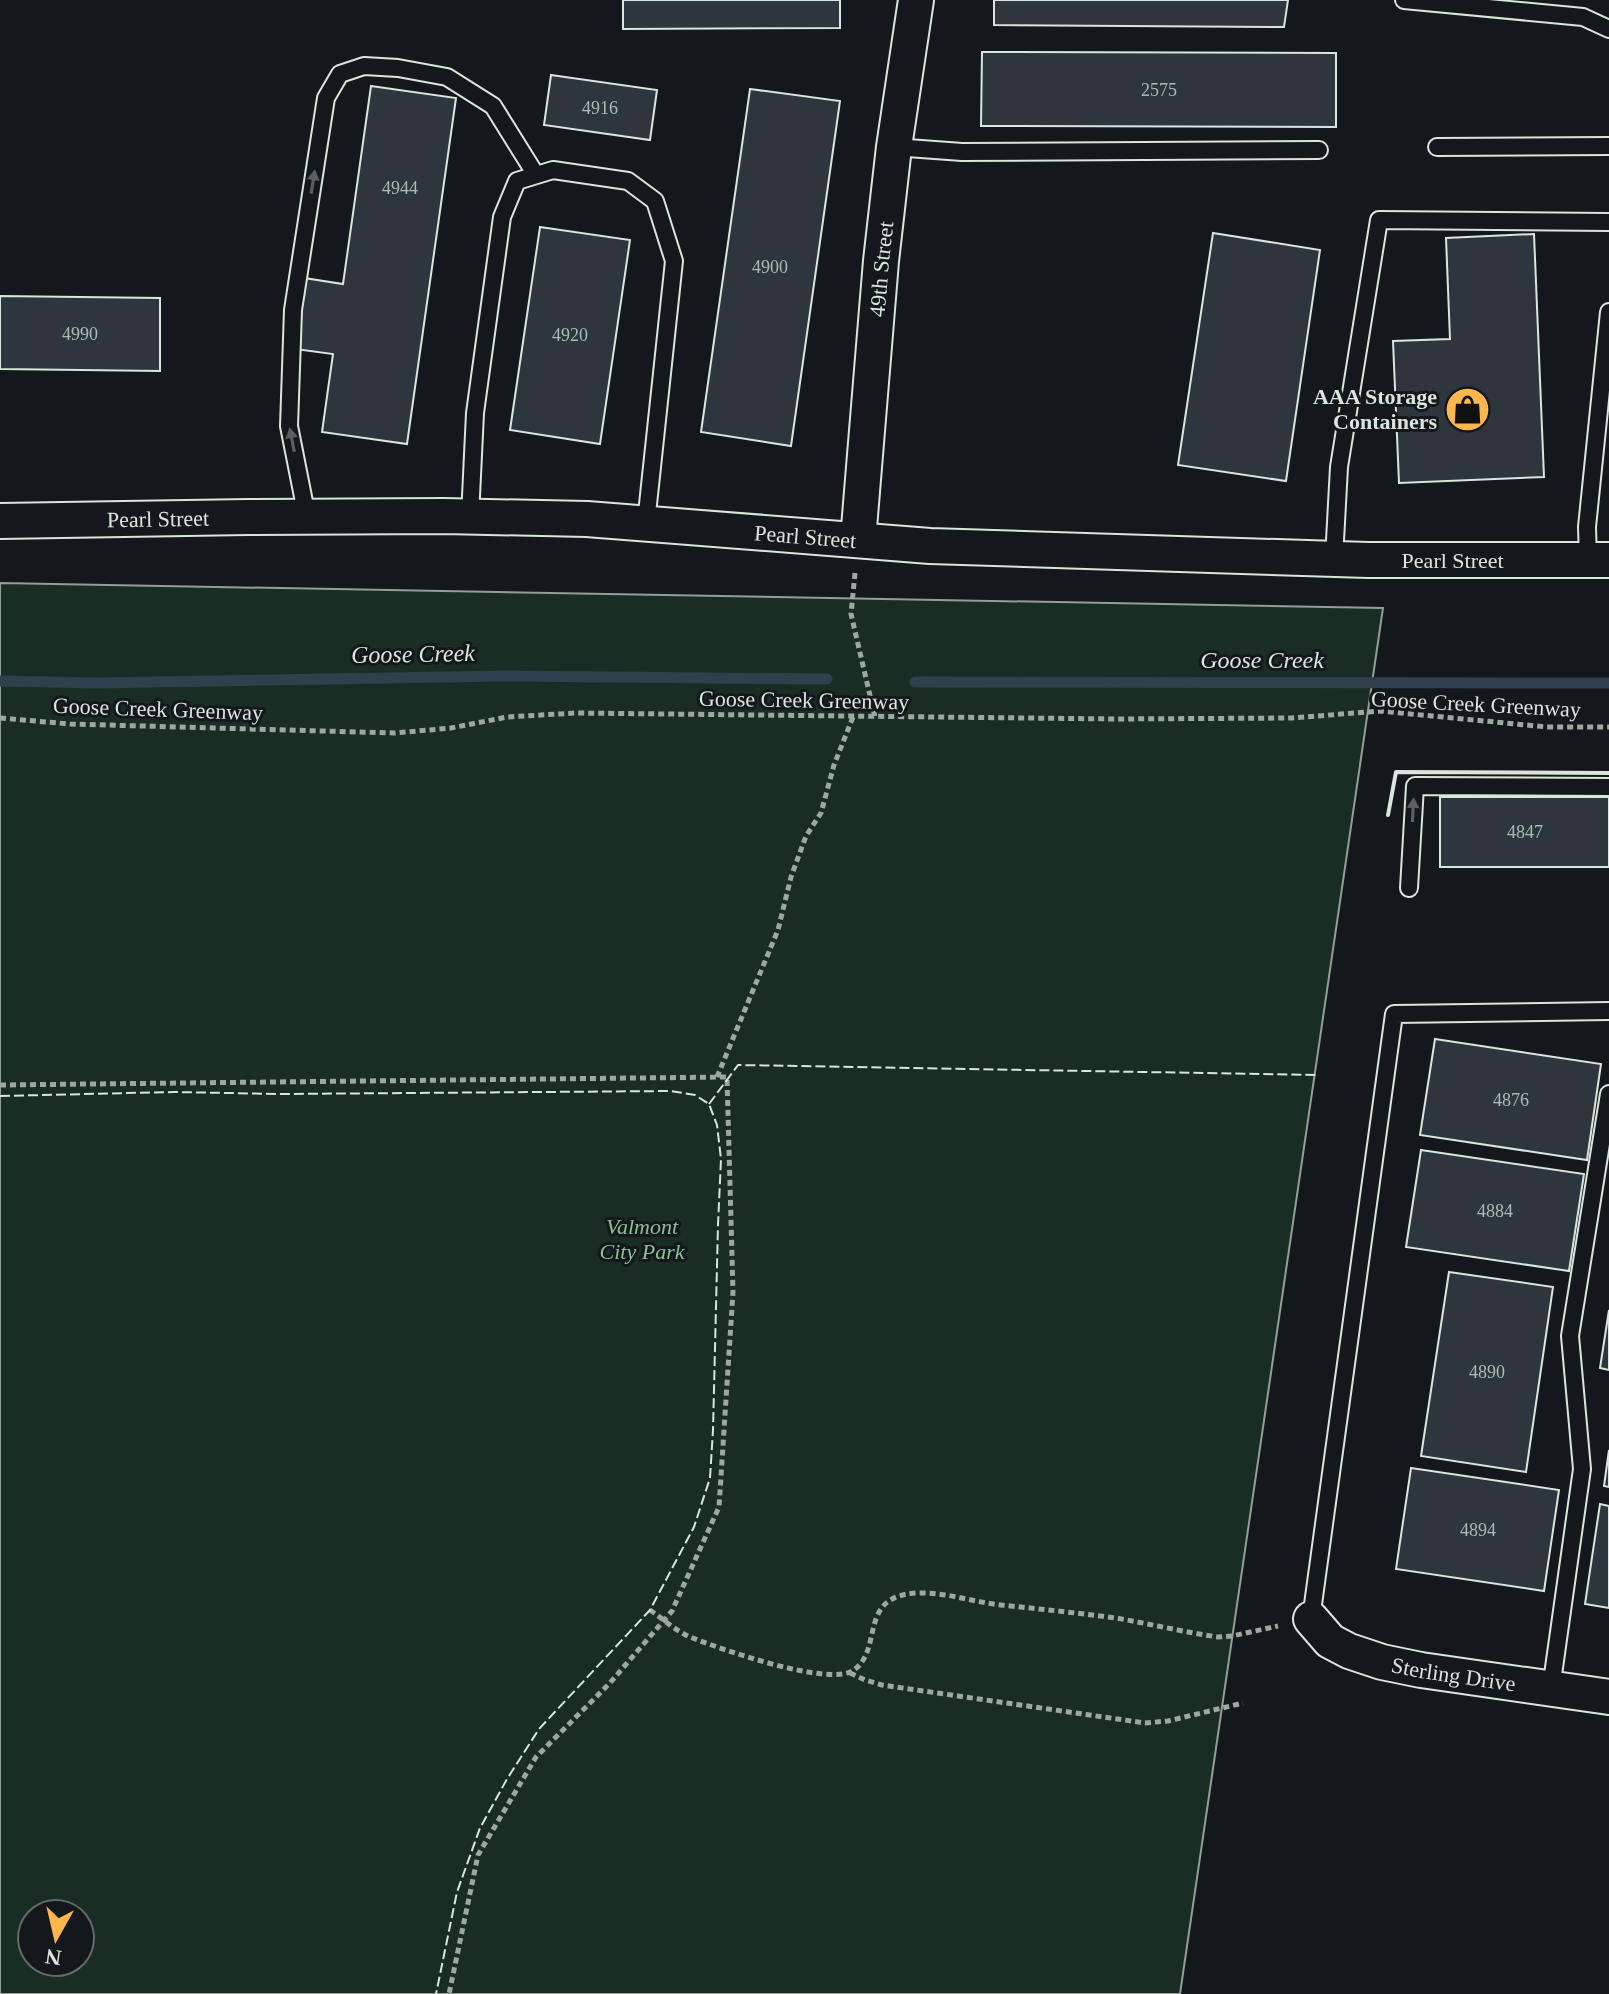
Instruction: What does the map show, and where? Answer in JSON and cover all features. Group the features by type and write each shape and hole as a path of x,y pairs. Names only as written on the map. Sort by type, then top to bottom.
{"street":[{"name":"49th Street","path":"858,540 881,261 916,0"},
{"name":"Pearl Street","path":"0,521 307,517 587,519 930,546 1334,559 1598,560"},
{"name":"Sterling Drive","path":"1311,1619 1330,1641 1382,1662 1609,1697"}],"lane":[{"path":"1404,0 1556,7 1609,29"},
{"path":"307,517 289,426 293,310 326,98 340,74 364,66 398,68 447,77 493,106 536,175"},
{"path":"1437,147 1609,146"},
{"path":"894,147 962,152 1319,150"},
{"path":"470,517 475,413 502,217 517,181 553,170 628,181 655,201 674,261 646,523"},
{"path":"1334,559 1339,467 1379,220 1609,222"},
{"path":"1598,560 1587,527 1609,312"},
{"path":"1409,888 1415,786 1609,787"},
{"path":"1311,1619 1394,1014 1609,1011"},
{"path":"1551,1689 1582,1469 1570,1336 1609,1094"}],"path":[{"path":"858,540 851,614 875,717"},
{"name":"Goose Creek Greenway","path":"0,718 70,724 395,733 451,728 507,717 576,713 1292,718 1380,711 1547,727 1609,727"},
{"path":"717,1077 778,930 791,877 806,836 821,813 834,765 853,717"},
{"path":"0,1085 727,1077 733,1292 719,1507 672,1611 609,1684 536,1757 478,1855 449,1994"},
{"path":"850,1673 862,1663 875,1621 884,1604 898,1596 918,1593 998,1605 1062,1610 1218,1637 1311,1619"},
{"path":"650,1610 687,1636 747,1657 827,1675 850,1673 882,1685 1145,1723 1168,1721 1243,1703"}],"green space":[{"name":"Valmont City Park","path":"0,583 1383,608 1180,1994 0,1994"}],"building":[{"path":"623,0 840,0 840,28 623,29"},
{"path":"994,0 1288,0 1284,27 994,25"},
{"path":"982,52 1336,53 1336,127 981,126"},
{"path":"551,75 657,90 650,140 544,125"},
{"path":"371,86 456,98 407,444 322,432 333,354 295,349 304,278 343,284"},
{"path":"750,89 840,101 791,446 701,432"},
{"path":"540,227 630,240 600,444 510,430"},
{"path":"1213,233 1320,250 1286,481 1178,465"},
{"name":"AAA Storage Containers","path":"1534,234 1544,477 1399,483 1393,341 1450,339 1446,238"},
{"path":"0,296 160,298 160,371 0,369"},
{"path":"1440,797 1609,797 1609,867 1440,867"},
{"path":"1435,1039 1601,1064 1587,1160 1420,1135"},
{"path":"1421,1150 1584,1174 1569,1271 1406,1247"},
{"path":"1449,1272 1553,1287 1526,1472 1421,1456"},
{"path":"1609,1310 1609,1370 1600,1368"},
{"path":"1609,1450 1609,1487 1604,1486"},
{"path":"1411,1468 1559,1490 1544,1591 1396,1569"},
{"path":"1600,1504 1609,1506 1609,1608 1585,1604"}],"waterway":[{"name":"Goose Creek","path":"0,681 96,683 502,676 827,679"},
{"name":"Goose Creek","path":"915,682 1609,683"}],"fence":[{"path":"709,1104 738,1065 1318,1075"},
{"path":"0,1096 174,1092 671,1091 695,1095 709,1104 717,1125 721,1159 710,1478 694,1527 650,1610 539,1729 480,1828 457,1892 436,1994"}],"wall":[{"path":"1388,815 1396,772 1609,773"}],"place":[{"name":"AAA Storage Containers","path":"1468,409"}]}
